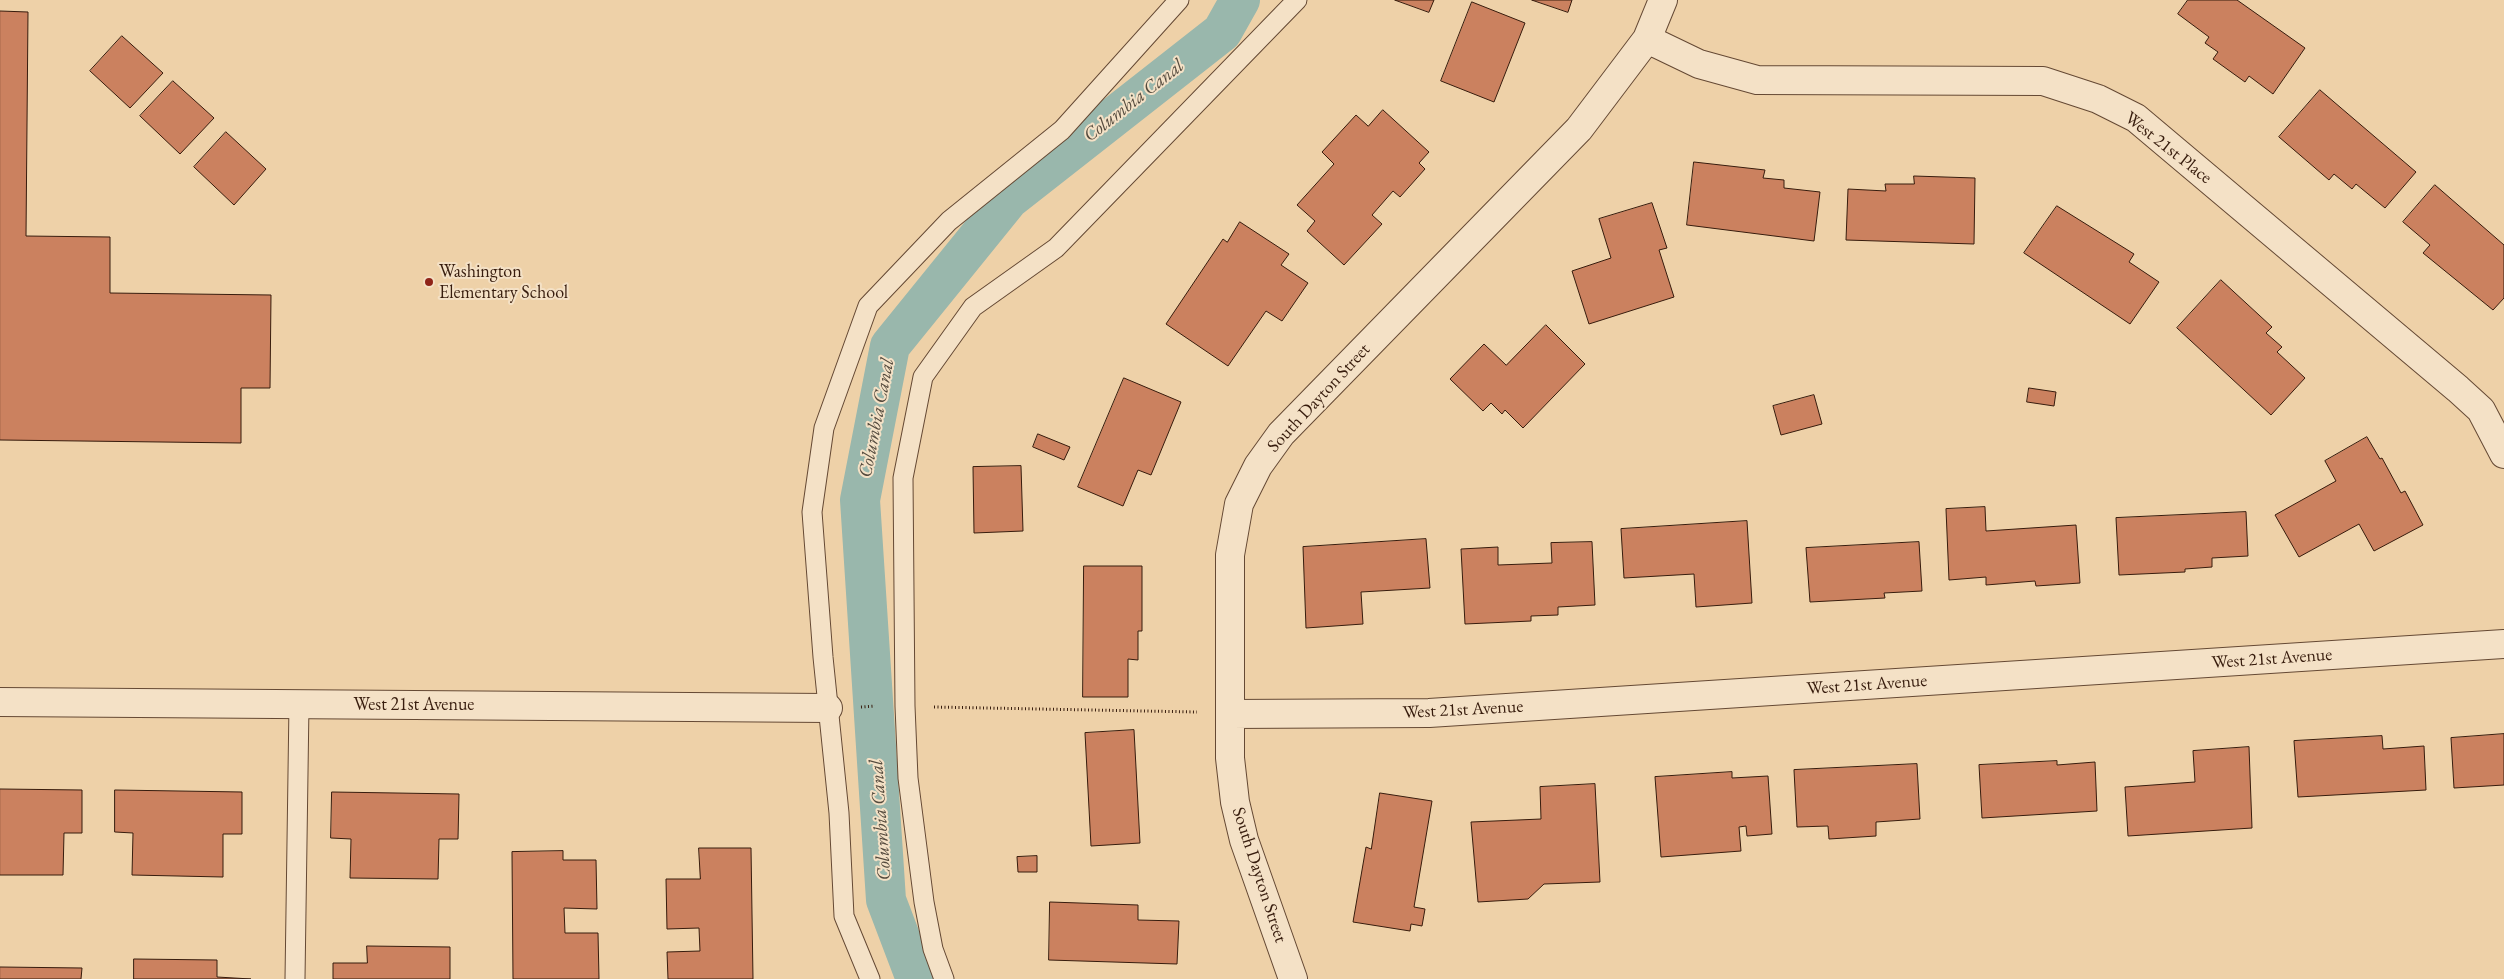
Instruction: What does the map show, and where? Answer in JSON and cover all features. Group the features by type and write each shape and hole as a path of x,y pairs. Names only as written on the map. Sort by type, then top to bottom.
{"street":[{"name":"South Dayton Street","path":"1293,979 1244,840 1235,802 1230,758 1230,555 1239,504 1258,466 1281,434 1579,129 1647,39 1663,0"},
{"name":"West 21st Place","path":"1647,39 1699,64 1757,80 2043,81 2098,99 2121,110 2136,118 2458,389 2481,410 2504,454"},
{"name":"West 21st Avenue","path":"1230,714 1430,713 2504,644"},
{"name":"West 21st Avenue","path":"0,702 828,708"}],"lane":[{"path":"870,979 844,916 838,813 812,512 824,428 868,306 949,221 1062,130 1179,0"},
{"path":"944,979 933,949 924,902 908,778 905,706 903,478 923,377 973,307 1056,248 1297,0"},
{"path":"295,979 299,704"}],"path":[{"path":"828,708 905,706 1180,711 1230,714"}],"building":[{"path":"1395,0 1434,0 1429,12"},
{"path":"1532,0 1572,0 1568,12"},
{"path":"2188,0 2237,0 2305,48 2273,94 2249,76 2245,82 2213,59 2218,52 2205,43 2209,37 2178,14"},
{"path":"1472,2 1525,23 1494,102 1441,81"},
{"path":"0,11 28,12 26,236 110,237 110,293 271,295 270,388 241,388 241,443 0,440"},
{"path":"122,36 163,73 130,108 90,71"},
{"path":"173,81 214,118 180,154 140,116"},
{"path":"2320,90 2416,172 2385,208 2356,184 2352,189 2334,174 2329,180 2279,137"},
{"path":"1383,110 1429,152 1419,163 1425,169 1400,197 1393,191 1372,215 1382,224 1344,265 1307,231 1315,221 1297,205 1334,164 1322,152 1356,115 1368,126"},
{"path":"226,132 266,169 234,205 194,167"},
{"path":"1694,162 1765,170 1763,178 1784,180 1784,188 1820,192 1814,241 1687,225"},
{"path":"1914,176 1975,178 1974,244 1846,240 1848,189 1886,191 1885,184 1914,184"},
{"path":"2435,185 2504,245 2504,298 2493,310 2423,253 2430,245 2403,222"},
{"path":"1652,203 1667,248 1659,250 1674,297 1589,324 1572,271 1611,258 1599,219"},
{"path":"2057,206 2134,254 2129,262 2159,282 2130,324 2024,253"},
{"path":"1240,222 1289,254 1281,265 1308,283 1282,321 1266,311 1228,366 1166,324 1223,239 1227,242"},
{"path":"2221,280 2272,327 2266,333 2282,347 2277,352 2305,378 2271,415 2177,328"},
{"path":"1546,325 1585,364 1523,428 1505,410 1502,414 1491,403 1483,411 1450,379 1484,344 1506,365"},
{"path":"1124,378 1181,402 1151,475 1138,470 1123,506 1078,487"},
{"path":"2029,388 2056,392 2054,406 2027,402"},
{"path":"1814,395 1822,424 1781,435 1773,406"},
{"path":"1038,434 1070,447 1064,460 1033,447"},
{"path":"2367,437 2380,459 2382,458 2401,493 2405,491 2423,525 2374,551 2359,524 2299,557 2275,515 2336,481 2325,461"},
{"path":"1021,466 1023,531 974,533 973,467"},
{"path":"1985,507 1986,531 2076,525 2080,583 2036,586 2035,581 1986,585 1986,577 1949,580 1946,509"},
{"path":"2246,512 2248,556 2212,558 2212,567 2185,569 2185,572 2119,575 2116,518"},
{"path":"1747,521 1752,603 1696,607 1694,574 1624,578 1621,529"},
{"path":"1426,539 1430,588 1361,592 1363,624 1306,628 1303,547"},
{"path":"1592,542 1595,605 1558,607 1558,615 1531,616 1531,621 1465,624 1461,549 1498,547 1498,565 1552,563 1551,543"},
{"path":"1919,542 1922,591 1884,593 1885,598 1810,602 1806,548"},
{"path":"1084,566 1142,566 1142,631 1138,631 1138,660 1128,659 1128,697 1083,697"},
{"path":"1134,730 1140,843 1091,846 1085,733"},
{"path":"2504,734 2504,785 2454,788 2451,738"},
{"path":"2382,736 2383,749 2424,746 2426,790 2298,797 2294,741"},
{"path":"2249,747 2252,828 2128,836 2125,787 2195,782 2193,751"},
{"path":"2057,761 2057,765 2095,762 2097,811 1982,818 1979,765"},
{"path":"1917,764 1920,819 1876,822 1876,836 1829,839 1828,826 1797,827 1794,770"},
{"path":"1732,772 1732,778 1768,776 1772,834 1747,836 1746,826 1739,827 1741,851 1661,857 1655,777"},
{"path":"1595,784 1600,882 1544,884 1528,899 1478,902 1471,822 1541,819 1540,787"},
{"path":"0,789 82,790 82,833 64,833 63,875 0,875"},
{"path":"115,790 242,792 242,834 223,834 223,877 132,875 133,833 115,832"},
{"path":"332,792 459,794 458,839 439,839 438,879 350,878 351,839 331,838"},
{"path":"1380,793 1432,801 1414,907 1425,909 1422,926 1411,924 1410,931 1353,922 1366,847 1371,849"},
{"path":"699,848 751,848 753,979 668,979 667,952 700,951 699,928 667,929 666,879 700,879"},
{"path":"563,851 563,860 596,860 597,909 564,908 565,933 598,933 599,979 513,979 512,852"},
{"path":"1037,856 1037,872 1018,872 1017,857"},
{"path":"1050,902 1138,905 1138,920 1179,921 1177,964 1049,960"},
{"path":"367,946 450,947 450,979 333,979 333,963 367,963"},
{"path":"134,959 217,960 217,977 251,979 134,979"},
{"path":"0,967 82,968 81,979 0,979"}],"waterway":[{"name":"Columbia Canal","path":"916,979 886,900 860,500 890,346 1009,199 1222,32 1240,0"}],"place":[{"name":"Washington Elementary School","path":"429,282"}]}
